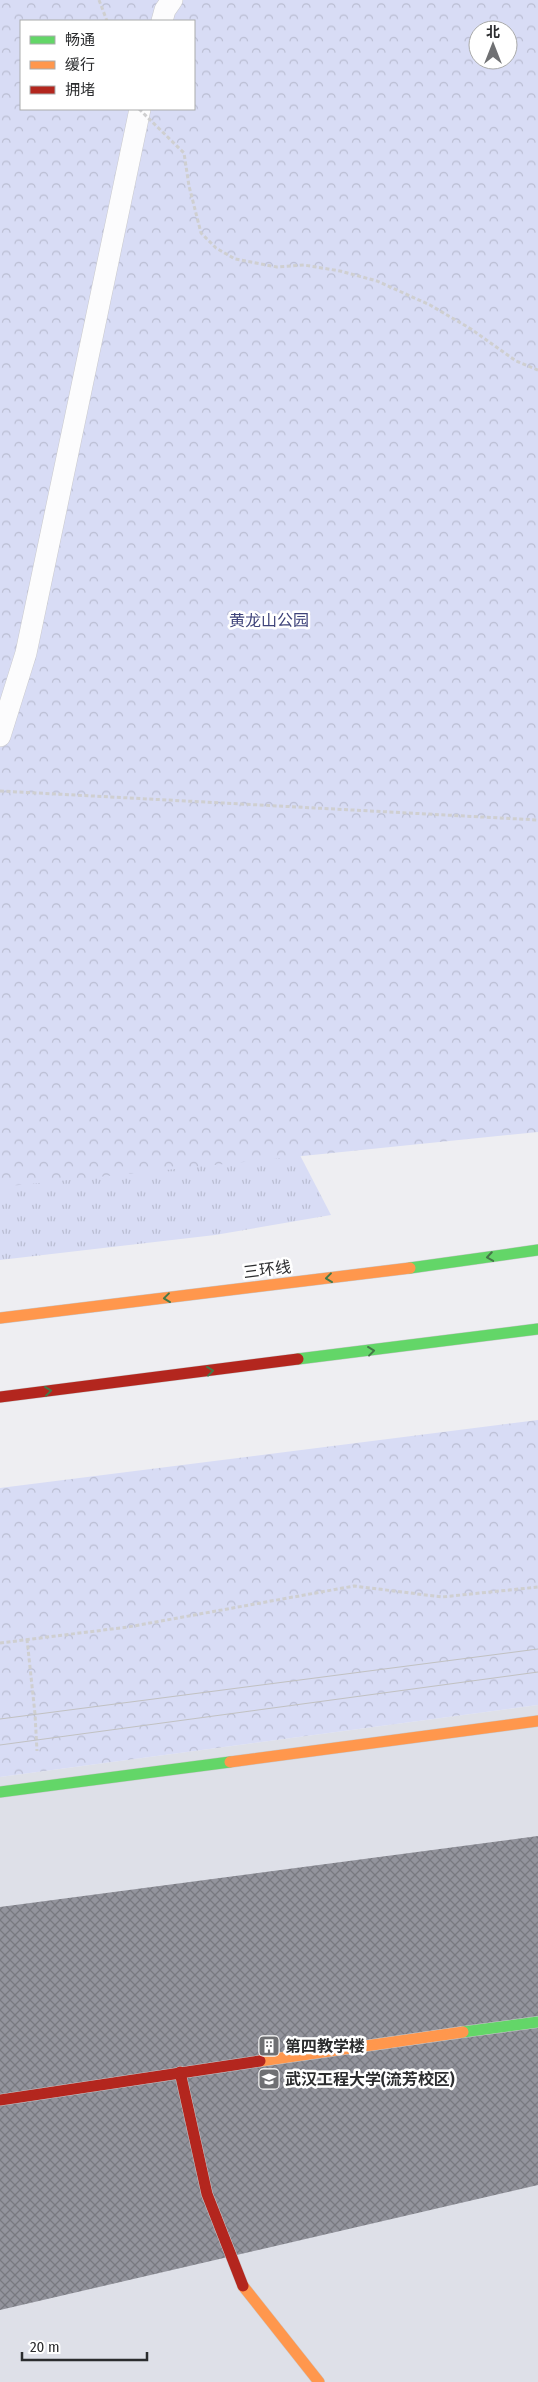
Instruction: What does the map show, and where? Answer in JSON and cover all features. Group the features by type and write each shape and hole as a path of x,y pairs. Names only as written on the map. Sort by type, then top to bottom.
{"main road":[{"name":"三环线","path":"0,1318 399,1270 538,1250"},
{"path":"0,1396 538,1329"},
{"path":"0,1792 538,1721"},
{"path":"0,2100 180,2072 538,2022"},
{"path":"180,2072 206,2194 244,2290 319,2382"}],"lane":[{"path":"162,20 165,10 172,0"},
{"path":"0,736 26,654 139,110"}],"path":[{"path":"100,0 107,20"},
{"path":"140,110 184,152 188,186 201,233 216,248 235,259 277,267 313,267 340,271 377,281 430,305 471,328 516,361 538,370"},
{"path":"0,791 538,820"},
{"path":"0,1643 128,1627 354,1586 442,1597 538,1587"},
{"path":"27,1639 36,1714 35,1741 43,1787"}],"shaded area":[{"name":"武汉工程大学(流芳校区)","path":"538,1705 538,2382 0,2382 0,1777"}],"green space":[{"name":"黄龙山公园","path":"0,0 538,0 538,1132 0,1187"},
{"path":"0,836 139,845 331,1215 215,1235 0,1260"},
{"path":"538,1420 538,1705 0,1777 0,1488"}],"building":[{"name":"第四教学楼","path":"538,1836 538,2185 0,2310 0,1907"}],"tram line":[{"path":"0,1719 538,1649"},
{"path":"0,1745 538,1672"}],"traffic: fast":[{"path":"410,1268 538,1250"},
{"path":"298,1359 538,1329"},
{"path":"0,1792 230,1762"},
{"path":"463,2032 538,2022"}],"traffic: slow":[{"path":"0,1318 410,1268"},
{"path":"230,1762 538,1721"},
{"path":"260,2061 463,2032"},
{"path":"243,2286 319,2382"}],"traffic: jam":[{"path":"0,1397 298,1359"},
{"path":"0,2100 260,2061"},
{"path":"180,2072 207,2194 243,2286"}],"place":[{"name":"第四教学楼","path":"269,2046"},
{"name":"武汉工程大学(流芳校区)","path":"269,2079"}]}
